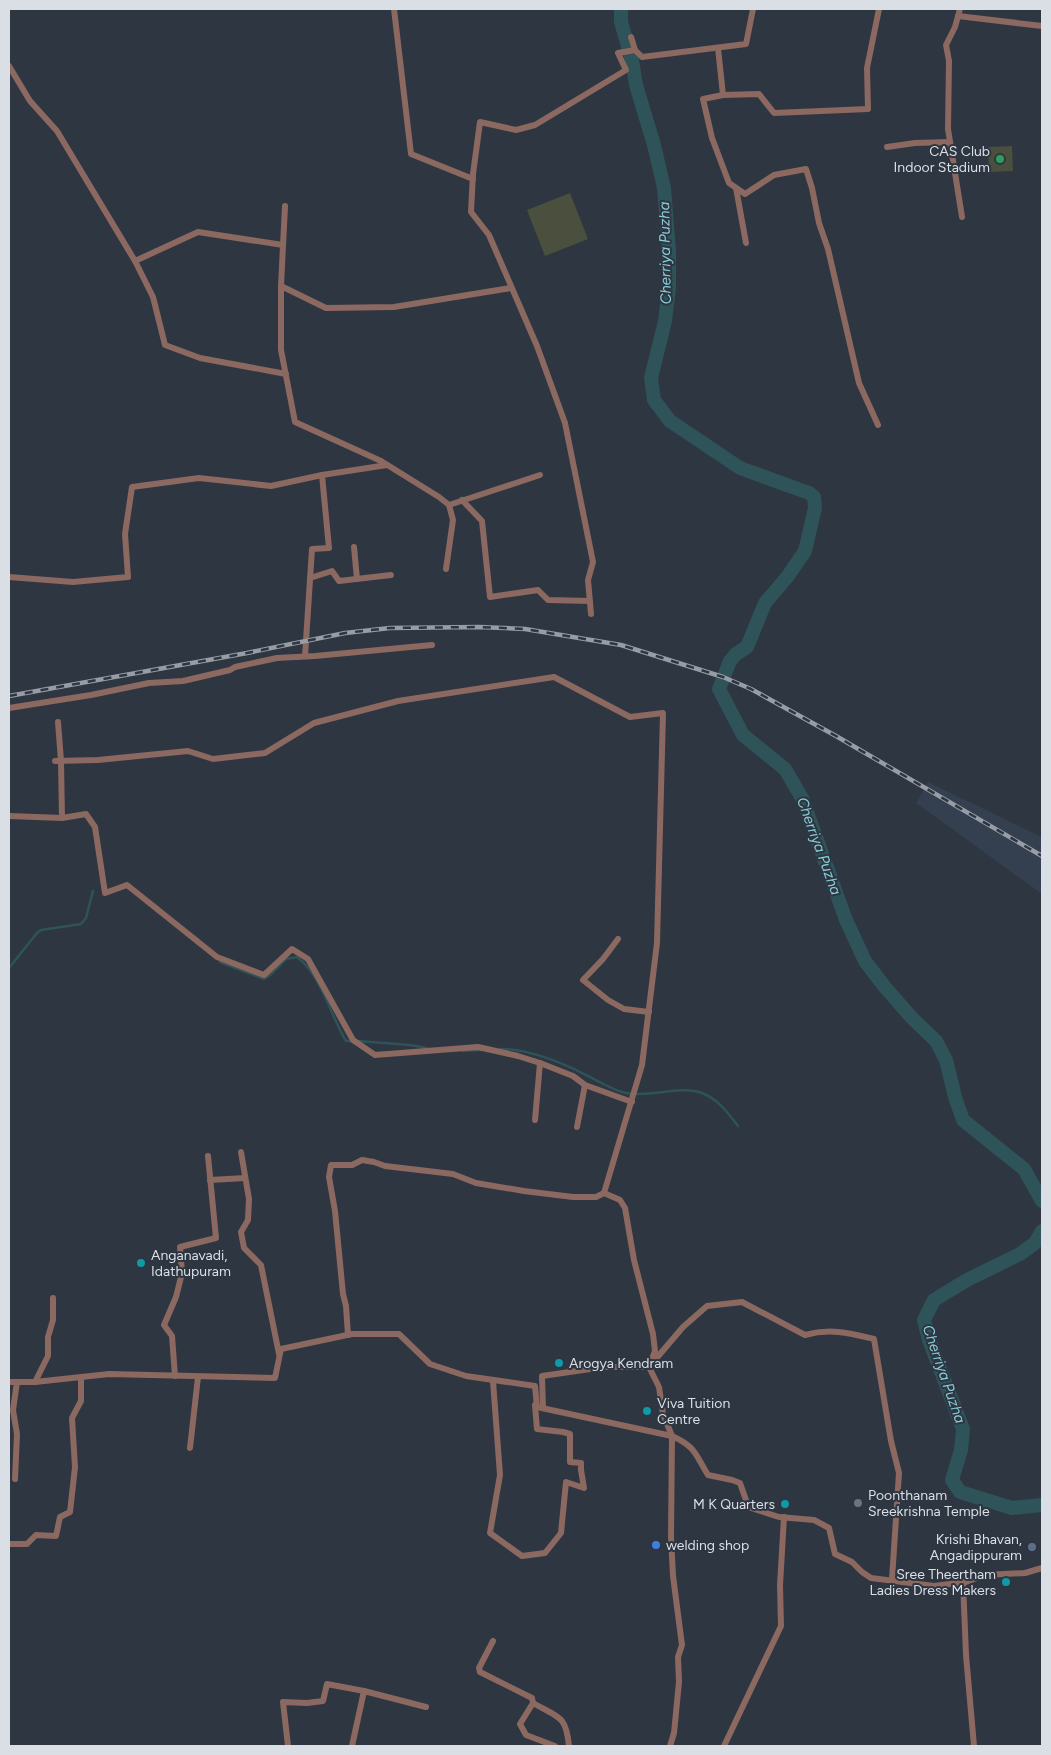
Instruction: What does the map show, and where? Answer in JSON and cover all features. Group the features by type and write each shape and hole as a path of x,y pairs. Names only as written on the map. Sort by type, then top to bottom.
{"street":[{"path":"394,9 411,154 472,179"},
{"path":"631,37 635,50 642,57 746,44 753,9"},
{"path":"878,425 859,383 828,250 819,223 806,169 774,176 745,194 736,188 729,183 712,138 703,99 723,94 759,94 774,113 868,109 867,68 879,9"},
{"path":"962,217 948,129 949,61 946,45 955,28 959,12 1042,26"},
{"path":"718,48 723,94"},
{"path":"591,614 588,580 593,562 565,423 538,346 488,236 471,212 472,179 480,122 516,130 535,125 626,70 618,53 635,50"},
{"path":"9,66 30,101 57,132 135,261 153,297 165,345 200,358 286,374"},
{"path":"887,147 915,143 950,142"},
{"path":"736,188 746,243"},
{"path":"285,206 281,286 281,350 295,422 387,465 449,505 453,520 446,569"},
{"path":"135,261 198,232 283,245"},
{"path":"281,286 326,308 394,307 511,288"},
{"path":"9,577 73,582 128,576 126,534 132,487 200,478 271,486 322,475 387,465"},
{"path":"305,656 312,549 329,548 322,475"},
{"path":"449,505 540,475"},
{"path":"462,500 482,521 490,597 538,590 548,600 590,601"},
{"path":"354,547 357,579"},
{"path":"310,578 332,571 339,581 391,575"},
{"path":"9,708 91,695 149,683 182,681 230,670 236,666 277,658 432,644"},
{"path":"58,761 188,751 213,759 265,753 314,723 398,701 554,677 630,717 663,713 657,943 649,1012 642,1065 604,1193 596,1197 572,1197 524,1191 476,1184 453,1174 385,1166 362,1160 352,1164 330,1166 329,1177 335,1211 348,1335"},
{"path":"58,722 58,761 62,818"},
{"path":"9,816 62,818 86,814 95,827 105,893 127,885 217,957 264,975 292,950 308,959 353,1040 375,1055 478,1047 540,1063 573,1076 585,1086 632,1102"},
{"path":"618,939 603,959 583,980 608,1000 624,1009 649,1012"},
{"path":"535,1120 540,1063"},
{"path":"577,1127 585,1086"},
{"path":"241,1152 249,1199 248,1220 241,1232 244,1248 261,1265 280,1357"},
{"path":"175,1376 172,1336 164,1324 176,1297 182,1273 180,1246 216,1238 208,1156"},
{"path":"210,1180 245,1178"},
{"path":"604,1193 620,1200 626,1208 634,1260 654,1334 655,1351 649,1367 659,1387 663,1414 672,1436 671,1547 682,1645 678,1658 679,1682 674,1733 670,1746"},
{"path":"35,1382 48,1356 48,1337 53,1320 53,1298"},
{"path":"543,1408 542,1376 604,1367 649,1367 683,1327 706,1306 742,1302 806,1335 821,1331 850,1333 874,1339 891,1441 899,1473 892,1580"},
{"path":"9,1382 35,1382 109,1374 275,1378 282,1349 348,1335 400,1334 430,1364 466,1376 535,1386 537,1429 570,1434 570,1462 581,1463 580,1470 584,1488 566,1482 561,1533 545,1553 522,1556 490,1533 500,1475 493,1381"},
{"path":"9,1544 26,1544 36,1535 56,1536 60,1517 70,1512 75,1467 72,1418 81,1401 81,1377"},
{"path":"190,1448 198,1377"},
{"path":"14,1479 17,1434 13,1410 17,1382"},
{"path":"535,1405 537,1407 672,1436 688,1444 695,1450 708,1475 740,1483 747,1503 751,1508 784,1517 804,1518 822,1523 829,1528 835,1554 852,1562 871,1578 934,1586 963,1582 985,1575 1025,1573 1042,1568"},
{"path":"724,1746 781,1626 780,1585 784,1517"},
{"path":"963,1582 966,1655 974,1746"},
{"path":"493,1640 479,1668 480,1672 532,1698 533,1703 562,1719 566,1725 569,1746"},
{"path":"288,1746 283,1702 307,1703 324,1701 327,1684 364,1691 426,1707"},
{"path":"352,1746 364,1691"},
{"path":"533,1703 520,1724 526,1735 555,1746"}],"shaded area":[{"path":"928,782 1042,837 1042,894 916,803"}],"green space":[{"name":"CAS Club Indoor Stadium","path":"1012,146 1013,171 989,172 988,147"},
{"path":"570,193 588,239 545,256 527,210"}],"waterway":[{"name":"Cherriya Puzha","path":"621,9 621,22 632,60 636,85 654,145 664,188 669,250 669,288 665,321 651,378 654,400 670,421 740,468 809,493 814,497 815,508 805,551 788,576 765,603 747,647 736,654 730,661 719,689 743,735 785,769 802,798 846,920 865,961 912,1018 936,1041 946,1060 963,1120 1024,1169 1042,1201"},
{"path":"9,968 41,930 81,924 86,918 93,891"},
{"path":"220,962 264,979 286,959 297,957 313,974 346,1041 353,1041"},
{"path":"358,1041 427,1048"},
{"path":"500,1049 510,1049 543,1057 575,1069 615,1090 626,1093 644,1094 684,1090 702,1093 718,1103 738,1126"},
{"path":"462,1051 482,1050"},
{"name":"Cherriya Puzha","path":"1042,1231 1035,1243 1020,1254 967,1280 934,1300 924,1320 929,1340 963,1429 961,1450 952,1480 960,1492 1012,1508 1042,1505"}],"railway":[{"path":"9,696 247,653 345,633 390,628 479,627 525,629 621,645 723,677 751,689 836,736 1042,856"}],"place":[{"name":"CAS Club Indoor Stadium","path":"1000,159"},
{"name":"Anganavadi, Idathupuram","path":"141,1263"},
{"name":"Arogya Kendram","path":"559,1363"},
{"name":"Viva Tuition Centre","path":"647,1411"},
{"name":"Poonthanam Sreekrishna Temple","path":"858,1503"},
{"name":"M K Quarters","path":"785,1504"},
{"name":"welding shop","path":"656,1545"},
{"name":"Krishi Bhavan, Angadippuram","path":"1032,1547"},
{"name":"Sree Theertham Ladies Dress Makers","path":"1006,1582"}]}
